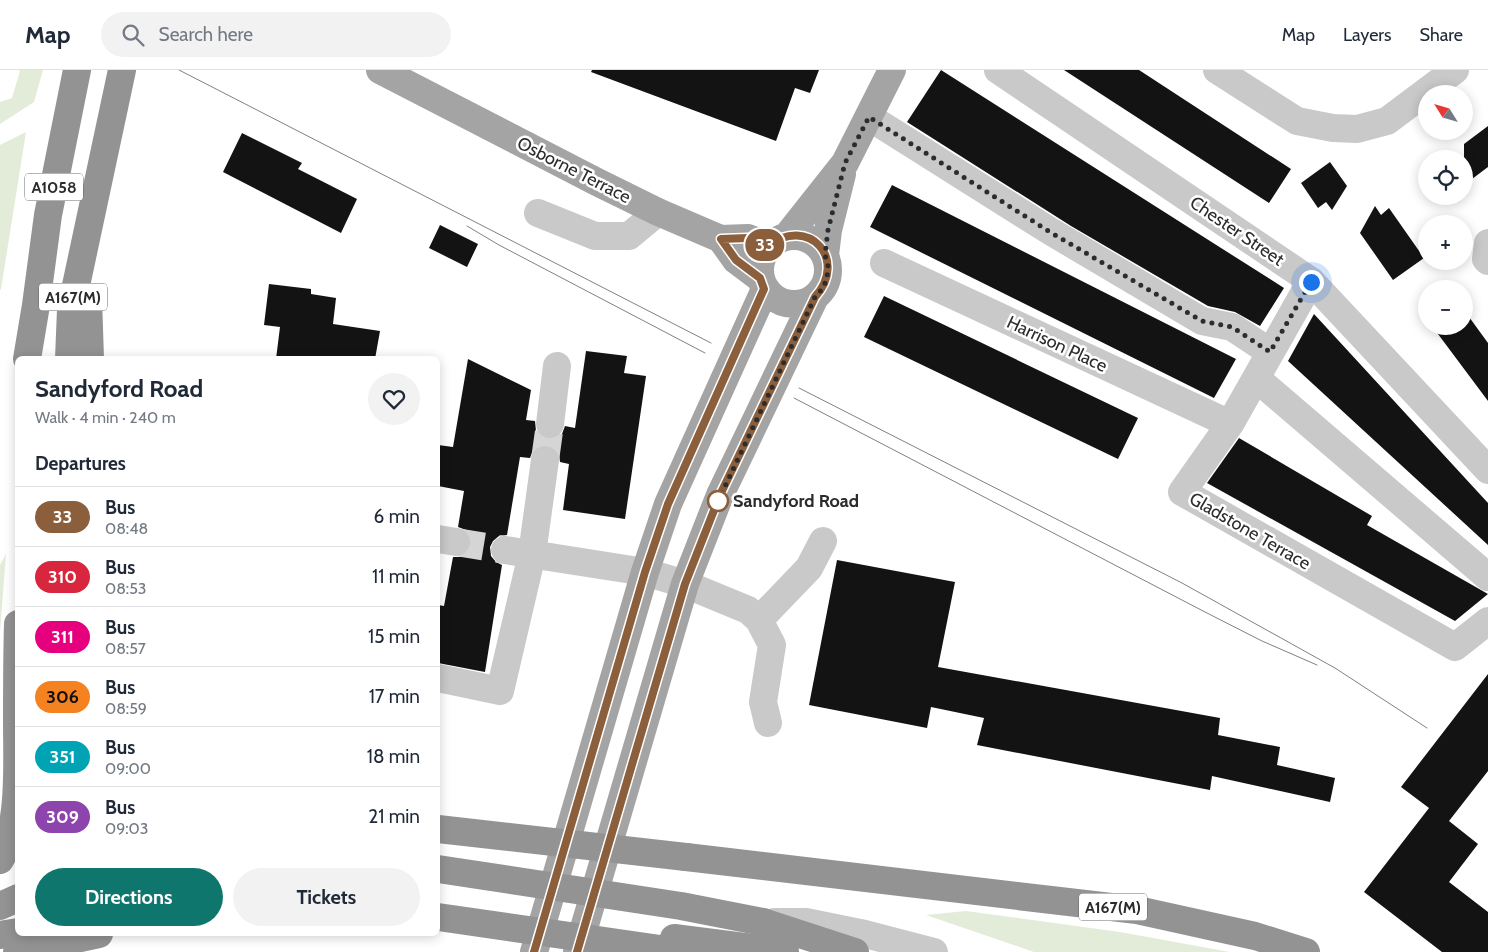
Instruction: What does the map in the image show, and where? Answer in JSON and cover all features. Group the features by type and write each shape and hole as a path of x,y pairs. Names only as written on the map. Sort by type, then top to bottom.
{"highway":[{"name":"A1058","path":"36,305 48,215 77,70"},
{"name":"A1058","path":"85,236 119,82"},
{"name":"A167(M)","path":"69,356 71,309 85,236"},
{"name":"A167(M)","path":"85,236 90,356"},
{"name":"A167(M)","path":"28,356 36,305"},
{"name":"A167(M)","path":"36,305 37,356"},
{"path":"0,860 4,854 13,822 15,800"},
{"name":"A167(M)","path":"440,829 1137,910 1255,936 1306,952"},
{"path":"440,870 681,906 763,922 855,952"},
{"path":"0,906 15,899"},
{"path":"440,904 677,945"},
{"path":"440,917 677,945 785,952"},
{"path":"0,935 15,932"},
{"path":"17,952 90,936"}],"main road":[{"path":"119,82 128,70"},
{"name":"Osborne Terrace","path":"380,70 658,212 721,239"},
{"path":"534,952 645,572 668,504 762,283 760,261 762,256 778,241 845,163 892,70"},
{"path":"825,255 828,230 845,163"},
{"path":"577,952 685,584 720,495 815,297 823,288 827,278 828,266 825,255 819,246 810,239 799,235 778,241 748,238 721,239"},
{"path":"721,239 736,260 762,283 777,300 794,304 805,302 815,297"}],"street":[{"name":"Chester Street","path":"998,70 1311,282 1488,470"},
{"path":"1217,70 1297,121 1333,128 1357,129 1388,121 1455,70"},
{"path":"869,117 1050,232 1202,321 1232,327 1270,352"},
{"path":"538,213 595,236 629,236 658,212"},
{"path":"1488,243 1486,259 1488,261"},
{"name":"Harrison Place","path":"884,263 1230,424"},
{"name":"Gladstone Terrace","path":"1311,282 1230,424 1182,492 1455,647 1488,621"},
{"path":"550,424 557,366"},
{"path":"1256,378 1488,577"},
{"path":"440,678 500,691 532,554 544,460"},
{"path":"760,620 809,568 823,542"},
{"path":"505,550 645,572 685,584 748,610 760,620 772,645 763,702 768,723"},
{"path":"763,922 806,922 865,934 934,952"}],"green space":[{"path":"18,70 43,70 34,102 0,124 0,102 12,98 20,71"},
{"path":"26,132 1,289 0,290 0,145"},
{"path":"6,554 0,632 0,565"},
{"path":"966,911 1120,932 1230,952 1034,952 926,915"}],"building":[{"path":"592,70 819,70 810,93 795,88 776,141 591,72"},
{"path":"941,70 1284,288 1260,326 1235,312 1208,306 1071,226 907,122"},
{"path":"1064,70 1139,70 1291,169 1269,203"},
{"path":"1488,126 1488,167 1473,178 1473,150 1464,150 1464,144 1473,140 1473,137"},
{"path":"242,133 302,163 298,169 357,199 341,233 223,172"},
{"path":"1330,162 1347,186 1332,210 1326,202 1318,208 1301,183"},
{"path":"892,185 1236,359 1214,398 870,227"},
{"path":"1375,206 1381,215 1389,208 1418,249 1418,262 1393,280 1360,233"},
{"path":"440,225 478,244 467,267 429,248"},
{"path":"269,284 311,289 311,294 336,298 333,324 380,331 376,356 276,356 280,327 264,325"},
{"path":"884,296 1138,418 1118,459 864,337"},
{"path":"1314,314 1488,503 1488,545 1288,361"},
{"path":"1473,322 1488,343 1488,401 1439,335 1473,335"},
{"path":"586,351 627,356 624,373 646,376 625,519 563,510 569,464 560,462 559,454 554,447 540,445 533,450 530,458 520,457 507,535 499,536 490,547 491,556 502,565 485,672 440,663 440,605 444,606 453,557 461,557 468,552 471,544 470,536 466,530 458,527 464,491 440,486 440,445 453,447 468,359 531,390 526,420 535,421 536,431 541,437 549,440 557,438 562,434 565,426 575,428"},
{"path":"1239,438 1372,516 1367,525 1488,594 1455,621 1207,483"},
{"path":"837,560 955,582 938,667 1220,718 1218,735 1280,747 1277,765 1335,778 1330,802 1212,776 1210,790 977,745 984,718 931,707 927,728 809,705"},
{"path":"1488,674 1488,771 1449,821 1478,844 1449,882 1488,912 1488,952 1442,952 1364,892 1429,808 1401,787"}],"tunnel":[{"path":"545,460 550,424"},
{"path":"456,542 505,550"}],"tram line":[{"path":"179,70 711,343"},
{"path":"467,226 499,245 705,353"},
{"path":"799,388 1182,583 1335,668 1427,728"},
{"path":"794,398 1205,612 1262,641 1317,665"}],"bus line":[{"name":"33","path":"534,952 645,572 668,504 764,289 760,278 736,260 721,239 748,238 768,246 777,239 788,235 799,235 810,239 819,246 825,255 828,266 827,278 823,288 815,297 720,495 685,584 577,952"}],"place":[{"name":"Sandyford Road","path":"718,501"}],"route":[{"path":"718,501 815,297 823,288 827,278 828,266 825,255 828,230 845,163 869,117 1050,232 1202,321 1232,327 1270,352 1311,282"}]}
